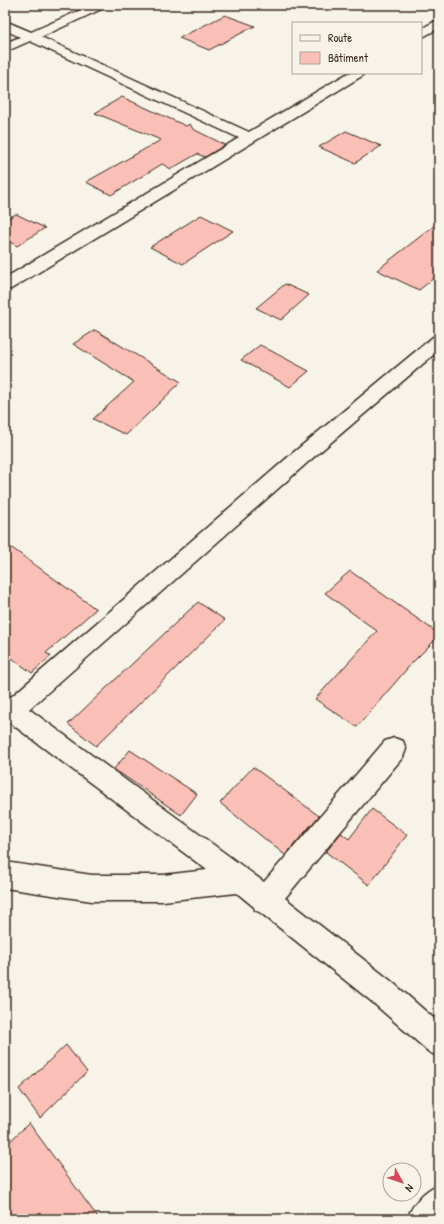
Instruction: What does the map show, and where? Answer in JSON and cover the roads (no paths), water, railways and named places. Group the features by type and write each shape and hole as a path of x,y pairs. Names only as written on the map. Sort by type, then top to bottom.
{"main road":[{"path":"5,48 102,5"},
{"path":"422,33 439,24"},
{"path":"5,25 250,138"},
{"path":"5,285 355,74"},
{"path":"439,341 9,707 241,880 265,901 381,991 439,1042"},
{"path":"265,901 394,750"},
{"path":"5,875 92,888 163,888 241,880"},
{"path":"423,1219 439,1200"}]}
